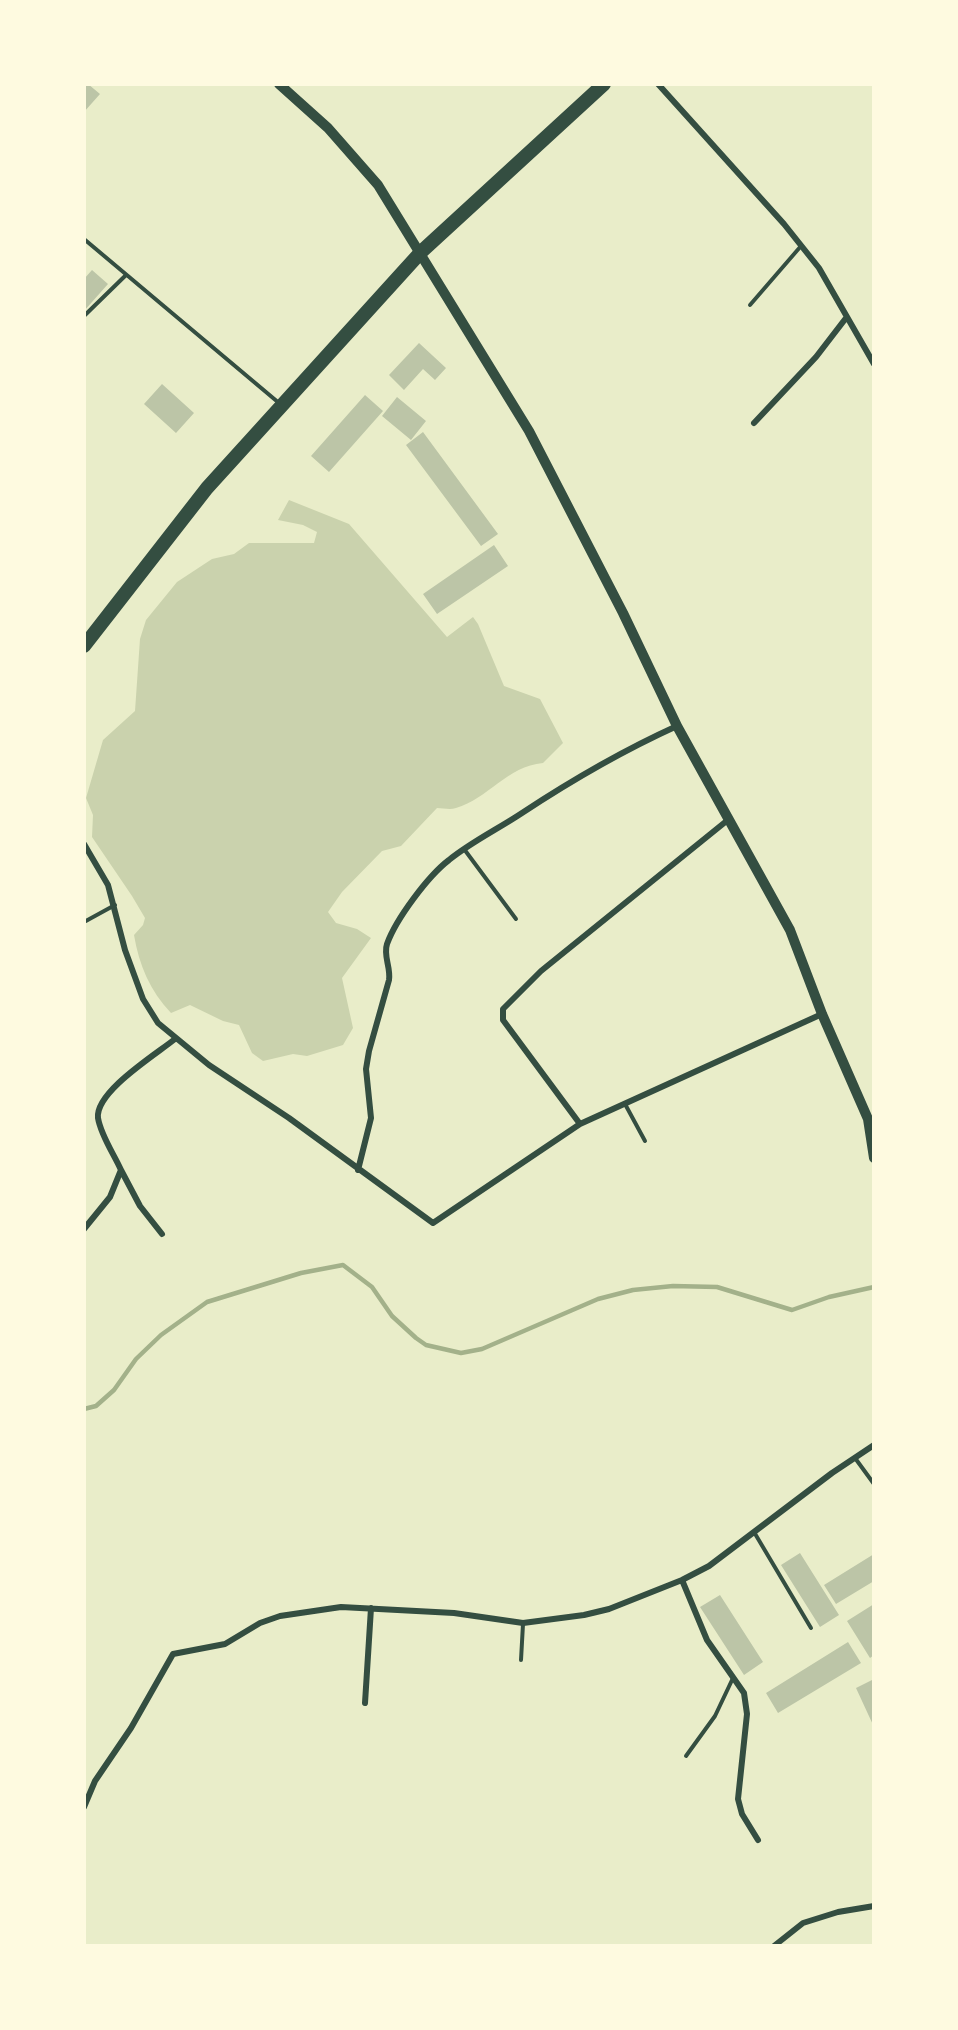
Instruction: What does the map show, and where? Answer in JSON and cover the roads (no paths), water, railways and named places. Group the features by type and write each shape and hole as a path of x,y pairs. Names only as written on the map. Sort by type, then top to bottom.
{"highway":[{"path":"84,646 170,532 421,252 604,84"}],"street":[{"path":"279,84 304,105 351,152 391,204 551,471 677,726 790,930 822,1014 868,1119 874,1158"},
{"path":"658,84 801,245 831,287 846,318 874,364"},
{"path":"754,423 804,371 846,318"},
{"path":"358,1170 371,1118 366,1069 389,980 390,971 385,953 387,943 423,887 448,860 568,782 621,752 677,726"},
{"path":"580,1124 503,1020 503,1009 559,956 729,819"},
{"path":"84,844 101,869 115,905 125,950 143,999 158,1023 175,1039 433,1223 580,1124 822,1014"},
{"path":"162,1233 140,1206 121,1170 99,1122 99,1105 112,1089 175,1039"},
{"path":"84,1228 110,1197 121,1170"},
{"path":"84,1807 95,1781 131,1728 173,1654 225,1644 260,1623 280,1616 341,1607 454,1613 523,1623 585,1616 632,1601 709,1566 874,1445"},
{"path":"682,1580 707,1640 744,1693 747,1714 738,1799 742,1814 759,1840"},
{"path":"364,1703 371,1608"},
{"path":"774,1946 803,1923 838,1912 874,1906"}],"lane":[{"path":"84,239 125,276 282,405"},
{"path":"750,305 801,245"},
{"path":"84,316 125,276"},
{"path":"465,849 516,919"},
{"path":"84,922 115,905"},
{"path":"624,1104 645,1141"},
{"path":"855,1458 874,1484"},
{"path":"754,1532 811,1628"},
{"path":"521,1660 523,1623"},
{"path":"686,1756 715,1716 733,1677"}],"waterway":[{"path":"84,1409 96,1406 114,1390 136,1359 161,1335 207,1302 301,1273 343,1265 372,1287 392,1316 416,1338 426,1345 461,1353 482,1349 598,1299 633,1290 673,1286 717,1287 792,1310 829,1297 874,1287"}]}
